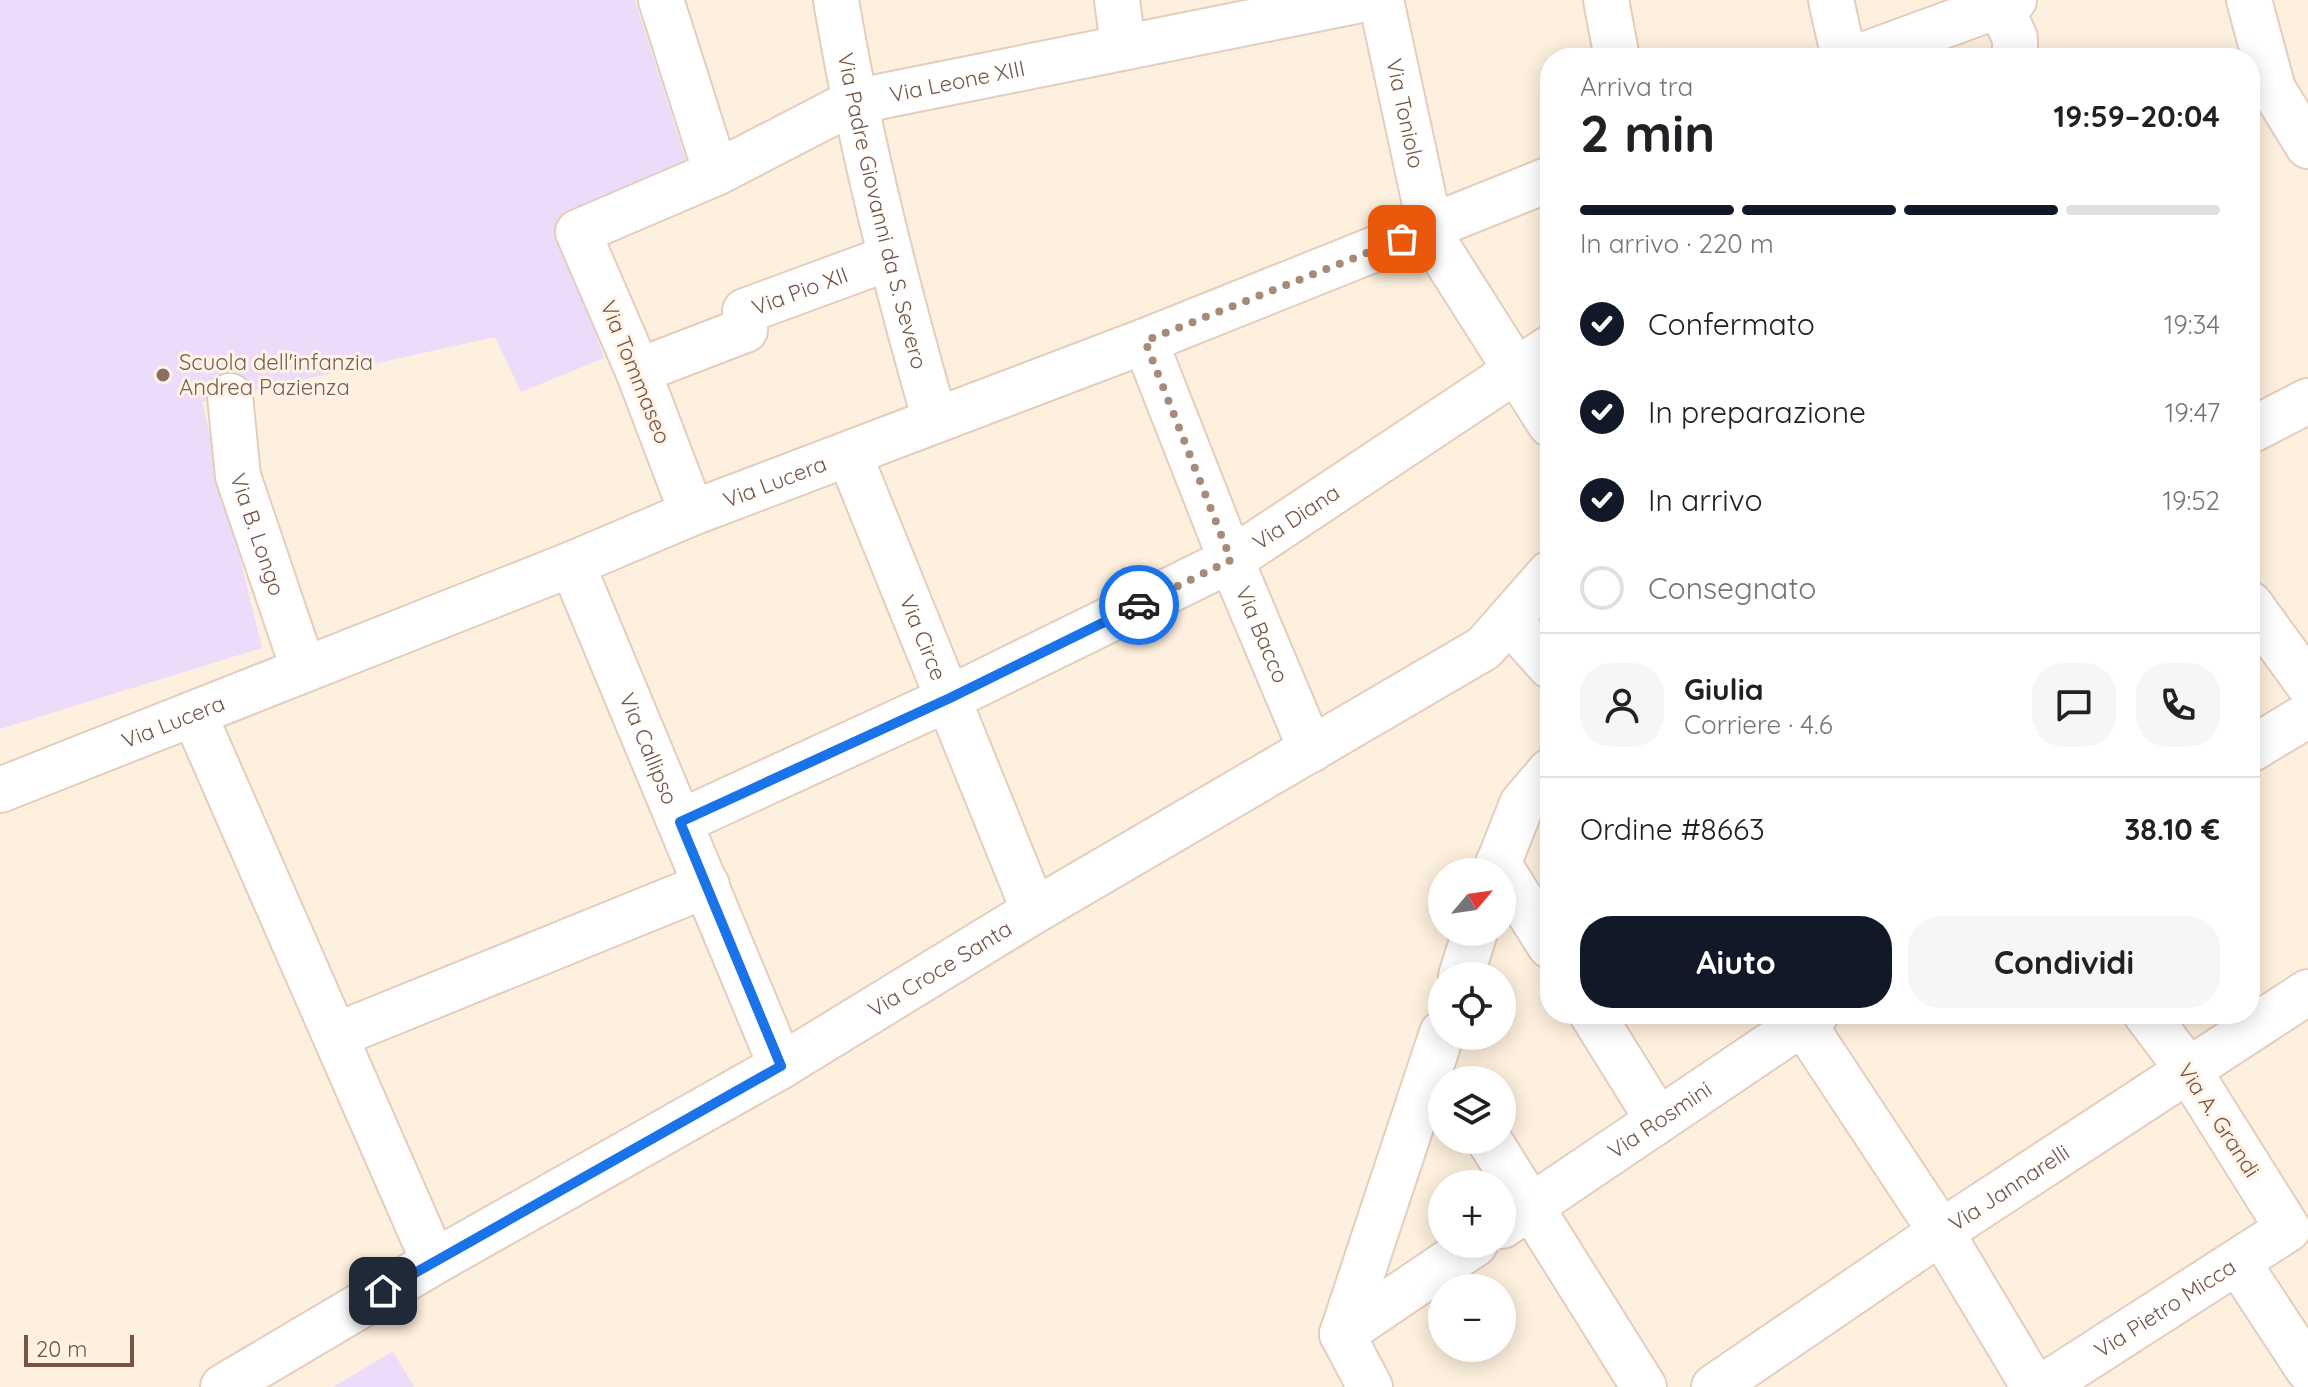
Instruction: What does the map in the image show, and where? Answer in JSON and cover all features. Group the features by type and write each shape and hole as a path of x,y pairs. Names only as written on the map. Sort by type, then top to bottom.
{"street":[{"path":"661,0 716,173"},
{"name":"Via Padre Giovanni da S. Severo","path":"836,0 853,102 889,258 935,420"},
{"path":"1117,0 1123,46"},
{"name":"Via Leone XIII","path":"578,232 716,173 853,102 1361,0"},
{"name":"Via Toniolo","path":"1381,0 1430,227 1441,252 1533,359 1540,386"},
{"path":"1606,0 1615,48"},
{"path":"1831,0 1842,48"},
{"path":"2249,0 2273,89 2308,146"},
{"path":"2263,0 2273,89"},
{"path":"1883,48 2007,3 2015,48"},
{"name":"Via Lucera","path":"0,790 572,564 692,513 1145,341 1540,183"},
{"name":"Via Tommaseo","path":"578,232 638,371 692,513"},
{"name":"Via Pio XII","path":"638,371 745,330 745,311 889,258"},
{"name":"Via Bacco","path":"1145,341 1231,560 1311,750"},
{"name":"Via Diana","path":"680,822 950,698 1231,560 1533,359"},
{"name":"Via B. Longo","path":"230,396 238,476 303,668"},
{"path":"2260,426 2308,401"},
{"name":"Via Circe","path":"849,454 1034,911"},
{"name":"Via Callipso","path":"572,564 781,1066"},
{"name":"Via Croce Santa","path":"223,1387 434,1262 781,1066 1034,911 1484,648 1540,584"},
{"path":"2260,618 2308,684"},
{"path":"1509,620 1540,655"},
{"path":"194,714 434,1262"},
{"path":"2260,744 2308,715"},
{"path":"1501,858 1522,804 1540,783"},
{"path":"337,1035 707,885"},
{"path":"1516,896 1540,931"},
{"name":"Via Jannarelli","path":"1714,1387 1941,1232 2307,996"},
{"path":"1598,1024 1658,1120"},
{"name":"Via Rosmini","path":"1516,1216 1795,1024"},
{"path":"1809,1024 1941,1232 2034,1387"},
{"name":"Via A. Grandi","path":"2154,1024 2189,1071 2288,1229"},
{"path":"1370,1387 1342,1334 1442,1056"},
{"path":"1516,1216 1644,1387"},
{"name":"Via Pietro Micca","path":"2042,1387 2239,1264 2288,1229"},
{"path":"1342,1334 1454,1258"},
{"path":"2239,1264 2308,1369"}],"shaded area":[{"name":"Scuola dell'infanzia Andrea Pazienza","path":"0,0 635,0 686,160 561,229 604,358 521,392 495,337 202,402 262,648 0,729"},
{"path":"393,1351 414,1387 333,1387"}],"way so far":[{"path":"1139,605 1231,560 1145,341 1402,239"}],"place":[{"name":"Scuola dell'infanzia Andrea Pazienza","path":"163,375"}],"route":[{"path":"383,1291 781,1066 680,822 950,698 1139,605"}]}
